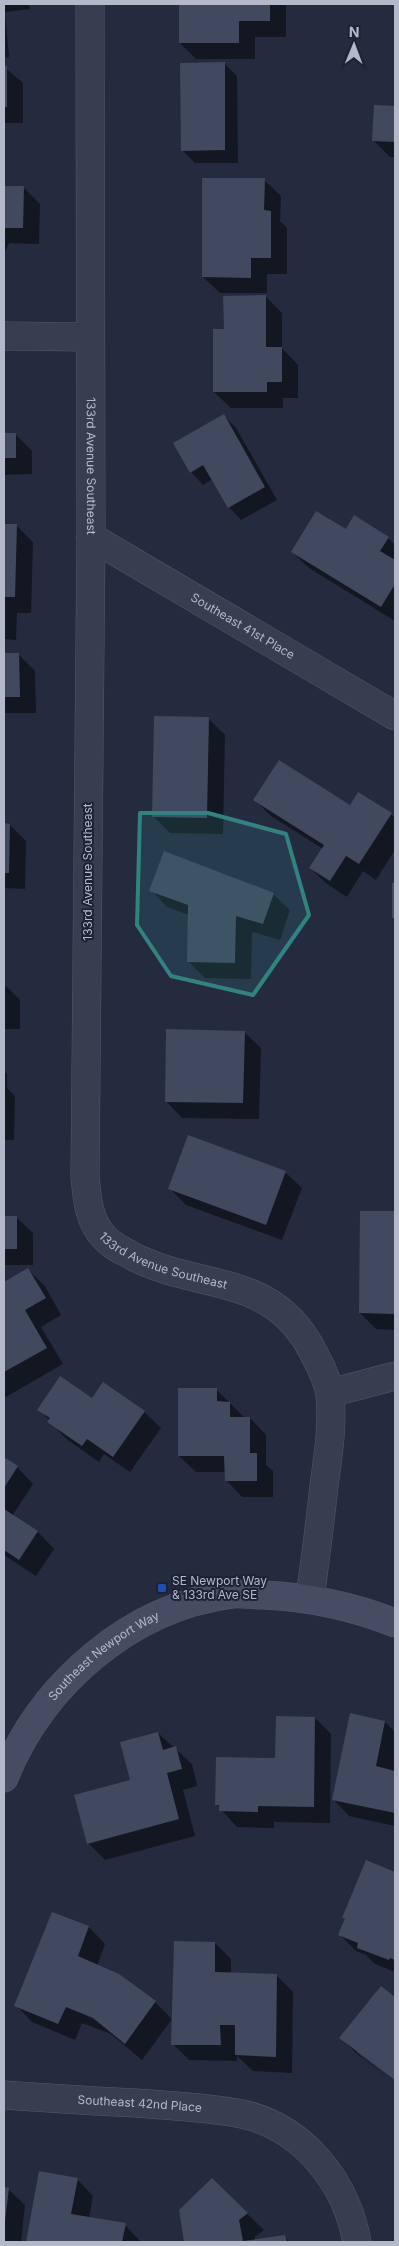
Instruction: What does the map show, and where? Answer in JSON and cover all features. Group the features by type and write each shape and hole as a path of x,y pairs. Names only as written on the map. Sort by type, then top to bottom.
{"main road":[{"name":"Southeast Newport Way","path":"4,1778 26,1730 51,1698 92,1655 137,1625 183,1605 233,1594 310,1598 358,1608 395,1623"}],"street":[{"name":"133rd Avenue Southeast","path":"90,4 91,537 85,1176 88,1205 95,1226 104,1238 117,1248 146,1262 249,1291 280,1309 302,1331 320,1364 330,1394 331,1429 310,1598"},
{"path":"4,336 90,337"},
{"name":"Southeast 41st Place","path":"91,537 395,716"},
{"path":"330,1394 395,1376"},
{"name":"Southeast 42nd Place","path":"4,2095 195,2107 244,2115 274,2126 308,2147 331,2175 347,2206 356,2242"}],"highlighted area":[{"path":"140,813 208,813 286,834 309,915 253,995 171,976 137,925"}],"building":[{"path":"179,4 270,4 270,21 239,21 239,43 179,43"},
{"path":"225,62 225,150 181,151 180,63"},
{"path":"4,66 7,66 7,107 4,107"},
{"path":"374,105 395,106 395,142 372,141"},
{"path":"202,178 265,178 264,210 271,211 271,258 251,258 251,278 202,277"},
{"path":"4,186 24,186 23,228 4,228"},
{"path":"266,295 266,347 282,347 282,382 267,382 267,392 213,392 213,329 224,329 223,296"},
{"path":"224,414 265,487 228,508 203,465 190,473 173,443"},
{"path":"4,433 16,433 16,458 4,458"},
{"path":"316,511 346,529 354,515 389,537 380,551 395,560 395,584 381,607 291,552"},
{"path":"4,524 17,524 15,597 4,597"},
{"path":"4,653 19,653 20,697 4,697"},
{"path":"154,716 209,717 207,818 152,817"},
{"path":"279,760 350,805 358,792 392,813 359,864 346,856 330,881 309,868 324,845 253,800"},
{"path":"4,823 10,824 9,873 4,873"},
{"path":"164,851 274,893 263,924 236,916 235,963 187,962 188,905 149,891"},
{"path":"395,882 395,918 392,918 392,883"},
{"path":"166,1029 245,1031 243,1103 165,1102"},
{"path":"188,1135 286,1171 266,1225 168,1189"},
{"path":"360,1211 395,1211 395,1314 359,1313"},
{"path":"4,1216 17,1216 17,1249 4,1249"},
{"path":"28,1268 46,1298 25,1310 47,1348 4,1372 4,1282"},
{"path":"60,1376 92,1398 103,1382 145,1411 113,1457 87,1439 82,1446 47,1422 50,1418 37,1410"},
{"path":"178,1388 217,1388 217,1401 230,1402 230,1417 250,1417 250,1453 257,1453 257,1481 225,1481 224,1456 178,1456"},
{"path":"4,1457 18,1466 4,1488"},
{"path":"4,1509 38,1531 19,1560 4,1550"},
{"path":"350,1713 385,1721 376,1766 395,1771 395,1813 332,1800"},
{"path":"276,1716 315,1717 314,1807 258,1806 258,1812 219,1811 219,1805 215,1805 216,1757 275,1758"},
{"path":"158,1732 163,1750 176,1746 182,1769 167,1773 179,1819 87,1844 74,1795 130,1780 120,1742"},
{"path":"366,1860 395,1872 395,1960 390,1958 389,1960 357,1948 358,1943 338,1935 345,1918 342,1918"},
{"path":"52,1912 89,1926 78,1956 119,1974 156,2001 125,2044 93,2018 66,2007 58,2024 14,2006"},
{"path":"174,1941 215,1942 215,1972 277,1974 276,2057 235,2055 235,2025 220,2025 221,2045 171,2045"},
{"path":"381,1986 394,1996 395,1994 395,2080 339,2038"},
{"path":"39,2171 78,2178 71,2214 126,2223 122,2242 26,2242"},
{"path":"212,2178 248,2213 239,2220 243,2241 285,2235 287,2242 184,2242 179,2210"},
{"path":"4,2187 9,2188 5,2221 4,2221"}],"place":[{"name":"SE Newport Way & 133rd Ave SE","path":"162,1588"}]}
